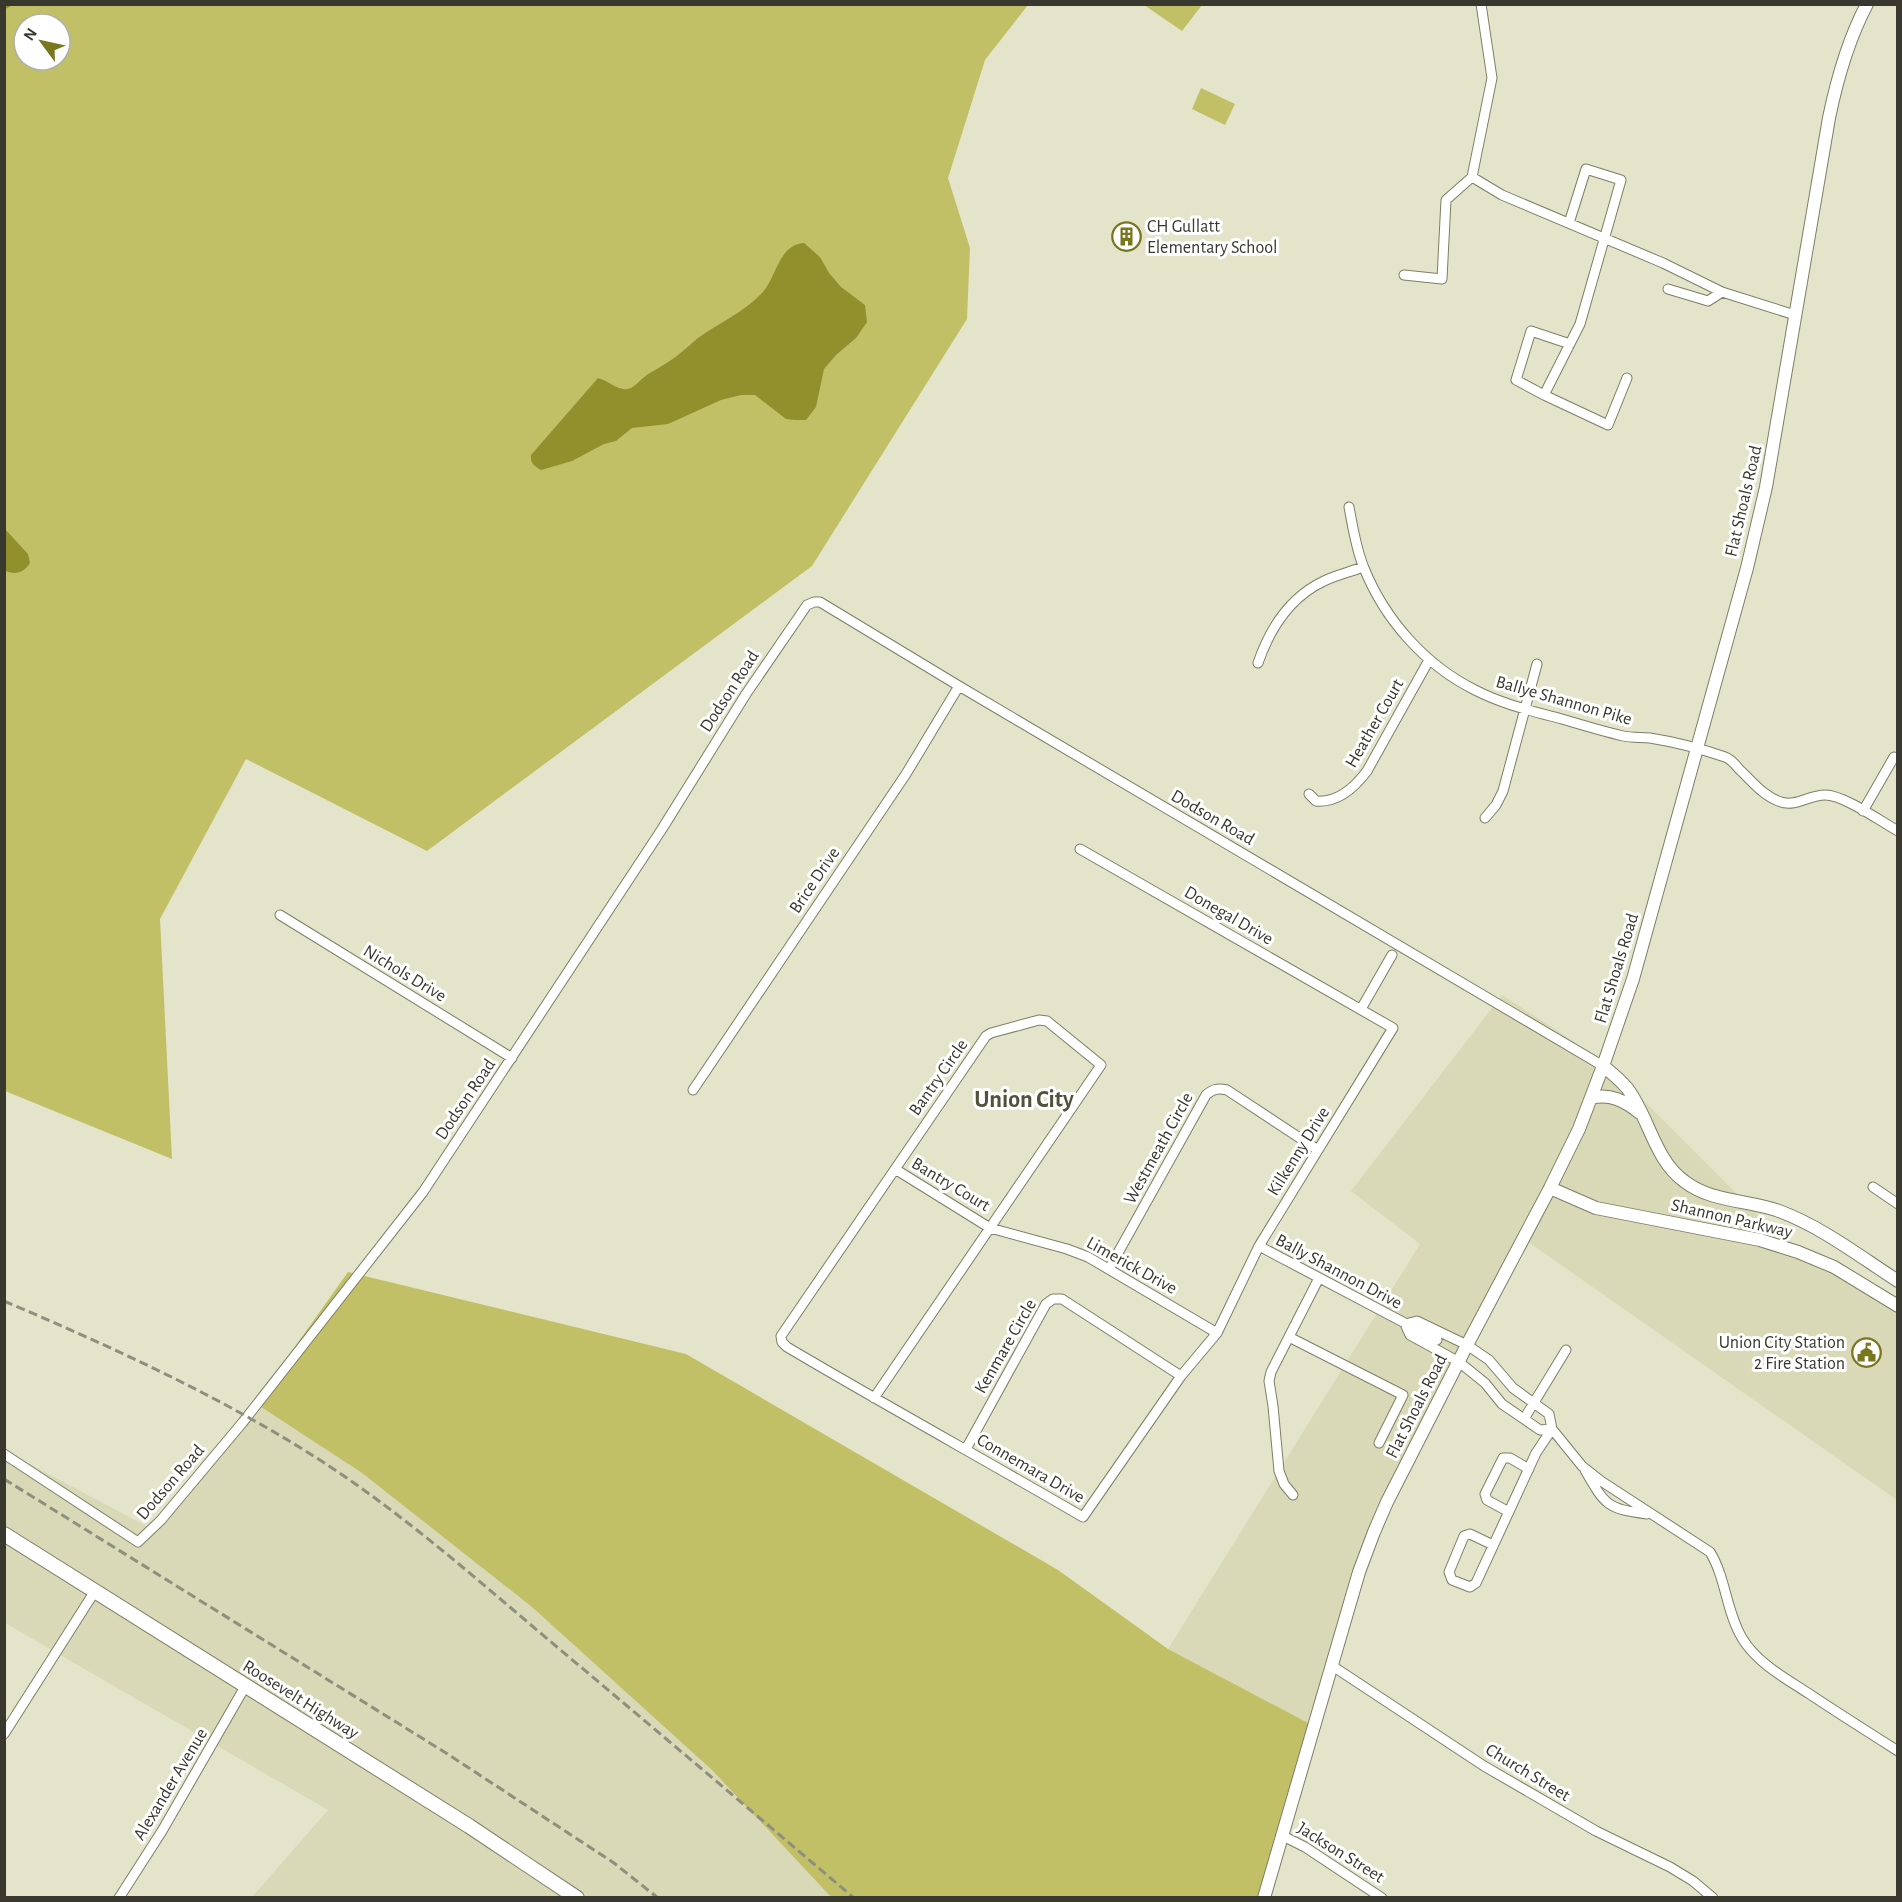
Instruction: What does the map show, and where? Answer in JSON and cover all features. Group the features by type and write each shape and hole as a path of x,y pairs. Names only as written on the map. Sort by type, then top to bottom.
{"main road":[{"name":"Roosevelt Highway","path":"4,1534 507,1850 577,1898"}],"street":[{"path":"1404,275 1442,279 1446,200 1472,177 1492,78 1481,4"},
{"name":"Flat Shoals Road","path":"1264,1898 1331,1665 1359,1572 1374,1532 1467,1345 1579,1129 1633,980 1747,568 1778,423 1836,84 1867,4"},
{"path":"1544,395 1580,324 1621,180 1586,169 1569,223"},
{"path":"1472,177 1502,195 1663,262 1722,292 1795,315"},
{"path":"1668,289 1708,301 1722,292"},
{"path":"1570,344 1531,330 1516,380 1608,425 1627,378"},
{"name":"Ballye Shannon Pike","path":"1349,507 1354,537 1363,567 1374,590 1393,621 1429,660 1450,676 1496,700 1525,709 1626,737 1650,738 1729,758 1767,795 1778,802 1792,805 1810,796 1827,795 1841,799 1898,831"},
{"path":"1258,663 1272,629 1295,601 1324,581 1363,567"},
{"name":"Dodson Road","path":"4,1454 138,1542 161,1520 243,1422 423,1192 662,829 746,694 807,605 814,602 820,602 1603,1066"},
{"name":"Heather Court","path":"1309,794 1316,801 1325,802 1344,794 1359,782 1429,660"},
{"path":"1485,818 1496,805 1503,791 1537,664"},
{"name":"Brice Drive","path":"693,1090 906,774 959,686"},
{"path":"1863,811 1894,757"},
{"name":"Donegal Drive","path":"1080,849 1360,1009"},
{"name":"Nichols Drive","path":"280,915 512,1058"},
{"path":"1360,1009 1392,955"},
{"name":"Kilkenny Drive","path":"1181,1376 1218,1333 1258,1246 1393,1028 1360,1009"},
{"name":"Bantry Circle","path":"1039,1020 1047,1021 1101,1065 874,1398 787,1347 782,1342 781,1336 894,1169 986,1036 991,1033 1039,1020"},
{"name":"Shannon Parkway","path":"1603,1066 1627,1088 1666,1163 1686,1183 1705,1193 1777,1210 1809,1223 1898,1281"},
{"name":"Westmeath Circle","path":"1109,1269 1206,1095 1211,1090 1219,1088 1227,1090 1318,1150"},
{"path":"1591,1098 1602,1095 1616,1098 1643,1116"},
{"name":"Bantry Court","path":"894,1169 990,1228"},
{"path":"1874,1187 1898,1204"},
{"name":"Shannon Parkway","path":"1550,1188 1596,1208 1760,1240 1798,1252 1834,1267 1898,1306"},
{"name":"Limerick Drive","path":"990,1228 1066,1249 1109,1269 1218,1333"},
{"name":"Bally Shannon Drive","path":"1258,1246 1405,1324 1410,1335 1467,1345 1489,1360 1513,1388 1549,1414 1552,1429 1582,1466"},
{"path":"1293,1495 1284,1484 1279,1471 1274,1406 1269,1382 1271,1372 1319,1278"},
{"name":"Kenmare Circle","path":"966,1449 1046,1304 1053,1299 1062,1299 1181,1376"},
{"name":"Bally Shannon Drive","path":"1405,1324 1417,1322 1485,1383 1502,1404 1540,1430 1552,1429"},
{"path":"1289,1337 1403,1395 1379,1443"},
{"path":"1524,1419 1566,1350"},
{"name":"Connemara Drive","path":"874,1398 1083,1517 1181,1376"},
{"path":"1493,1545 1470,1534 1464,1536 1449,1572 1452,1580 1470,1587 1476,1583 1536,1453 1552,1429"},
{"path":"1509,1512 1487,1500 1485,1494 1503,1458 1510,1458 1529,1469"},
{"path":"1582,1466 1601,1481 1710,1552 1718,1566 1728,1603 1741,1636 1753,1654 1780,1675 1898,1751"},
{"path":"1582,1466 1600,1496 1610,1505 1622,1511 1651,1514"},
{"path":"4,1734 95,1591"},
{"name":"Church Street","path":"1331,1665 1484,1766 1596,1831 1670,1867 1693,1881 1713,1898"},
{"name":"Alexander Avenue","path":"118,1898 168,1822 246,1685"},
{"name":"Jackson Street","path":"1281,1835 1305,1847 1382,1898"}],"shaded area":[{"path":"4,5 1028,5 985,60 948,178 970,248 967,319 812,566 427,851 246,759 160,919 172,1159 5,1091"},
{"path":"1144,5 1202,5 1182,31"},
{"path":"1201,88 1235,104 1225,125 1192,109"},
{"path":"804,243 820,257 829,273 841,287 865,305 867,322 856,338 824,369 816,407 806,420 786,419 755,395 741,395 721,400 668,424 632,428 616,441 604,444 572,461 541,470 533,464 531,455 598,378 624,389 634,386 698,338 755,300 767,286 783,255 795,245"},
{"path":"5,529 28,554 30,563 19,572 5,571"},
{"path":"1502,995 1604,1061 1779,1236 1897,1304 1897,1500 1521,1237 1371,1532 1310,1724 1168,1649 1420,1244 1351,1191"},
{"path":"348,1272 686,1354 1058,1570 1168,1649 1310,1724 1264,1897 831,1897 713,1771 532,1607 362,1473 255,1403"},
{"path":"255,1403 362,1473 532,1607 713,1771 831,1897 252,1897 328,1810 5,1623 5,1451 150,1528"}],"waterway":[{"path":"4,8 12,4"}],"railway":[{"path":"4,1301 127,1355 207,1395 285,1438 354,1483 413,1527 471,1575 854,1898"},
{"path":"4,1479 446,1753 614,1863 658,1898"}],"place":[{"name":"CH Gullatt Elementary School","path":"1126,236"},
{"name":"Union City Station 2 Fire Station","path":"1866,1352"}],"district":[{"name":"Union City","path":"1024,1099"}]}
